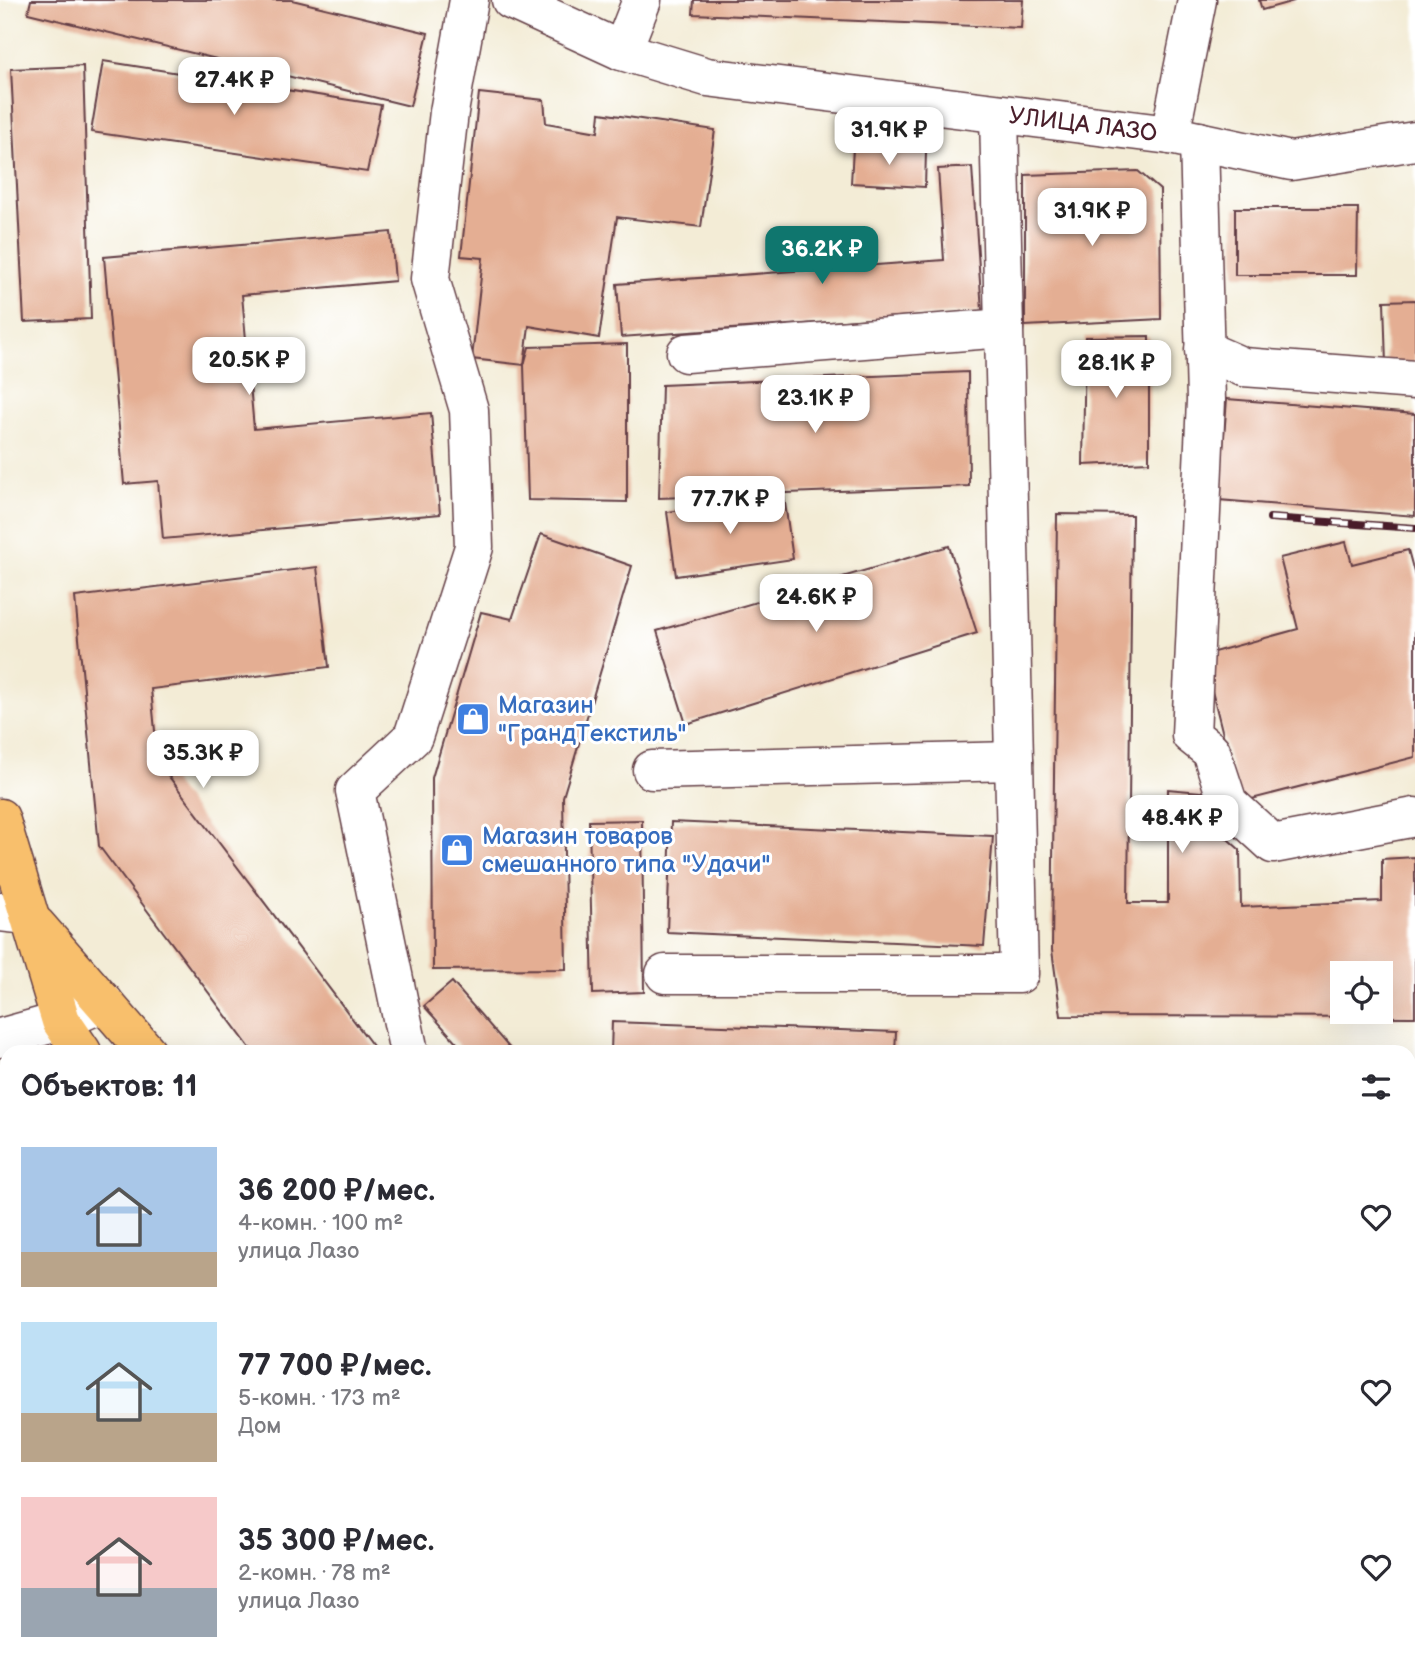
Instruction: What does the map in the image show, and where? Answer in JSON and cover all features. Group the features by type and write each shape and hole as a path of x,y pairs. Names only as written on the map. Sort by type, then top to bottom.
{"main road":[{"path":"0,818 14,914 71,1037"},
{"path":"14,914 104,1002 141,1045"}],"street":[{"path":"408,1045 355,791 413,737 474,547 469,410 430,279 449,112 469,0"},
{"name":"УЛИЦА ЛАЗО","path":"511,0 622,51 708,77 1185,138 1290,161 1415,141"},
{"path":"622,51 642,0"},
{"path":"1197,0 1185,138 1204,350 1205,428 1191,735 1211,751 1227,803 1273,844 1415,817"},
{"path":"665,974 1019,975 999,114"},
{"path":"687,353 1004,328"},
{"path":"1204,350 1243,367 1415,380"},
{"path":"652,770 1014,761"},
{"path":"0,1038 71,1037 104,1002"}],"building":[{"path":"31,0 292,0 428,33 410,106 28,13"},
{"path":"694,0 1023,0 1021,28 693,14"},
{"path":"1259,0 1294,0 1294,1 1262,10"},
{"path":"103,61 381,105 367,172 91,132"},
{"path":"83,66 91,319 24,322 11,69"},
{"path":"479,93 544,100 546,123 598,132 600,113 715,130 701,227 617,217 599,338 529,326 524,365 472,359 483,258 461,256"},
{"path":"853,148 926,151 925,187 851,183"},
{"path":"972,167 982,311 621,337 617,284 944,260 938,169"},
{"path":"1138,171 1160,190 1161,319 1025,326 1025,175"},
{"path":"1235,208 1358,208 1357,275 1235,275"},
{"path":"391,232 395,281 242,295 254,429 431,413 440,514 163,539 158,481 124,484 104,257"},
{"path":"1415,300 1415,363 1386,365 1384,301"},
{"path":"1149,336 1149,462 1083,465 1085,337"},
{"path":"627,344 627,502 528,500 524,365 529,347"},
{"path":"968,372 969,486 659,498 662,385"},
{"path":"1227,399 1415,414 1415,516 1219,500"},
{"path":"784,496 793,559 676,576 667,512"},
{"path":"1057,514 1132,515 1128,903 1168,903 1168,789 1211,793 1209,822 1240,850 1241,907 1382,901 1382,859 1415,857 1415,1017 1393,1017 1393,961 1330,961 1330,1017 1061,1016 1052,950"},
{"path":"541,534 632,566 563,797 566,969 433,970 432,778 481,612 512,619"},
{"path":"1346,542 1352,564 1408,550 1415,576 1415,757 1240,802 1203,655 1298,629 1280,558"},
{"path":"949,546 977,633 686,724 657,631"},
{"path":"317,567 329,667 151,689 158,762 372,1045 248,1045 99,846 75,597"},
{"path":"642,820 644,992 593,994 589,821"},
{"path":"671,822 993,836 984,946 667,932"},
{"path":"452,982 507,1045 459,1045 424,1006"},
{"path":"612,1022 896,1032 895,1045 611,1045"}],"railway":[{"path":"1270,518 1415,528"}],"place":[{"name":"Магазин \"ГрандТекстиль\"","path":"473,719"},
{"name":"Магазин товаров смешанного типа \"Удачи\"","path":"457,850"}]}
